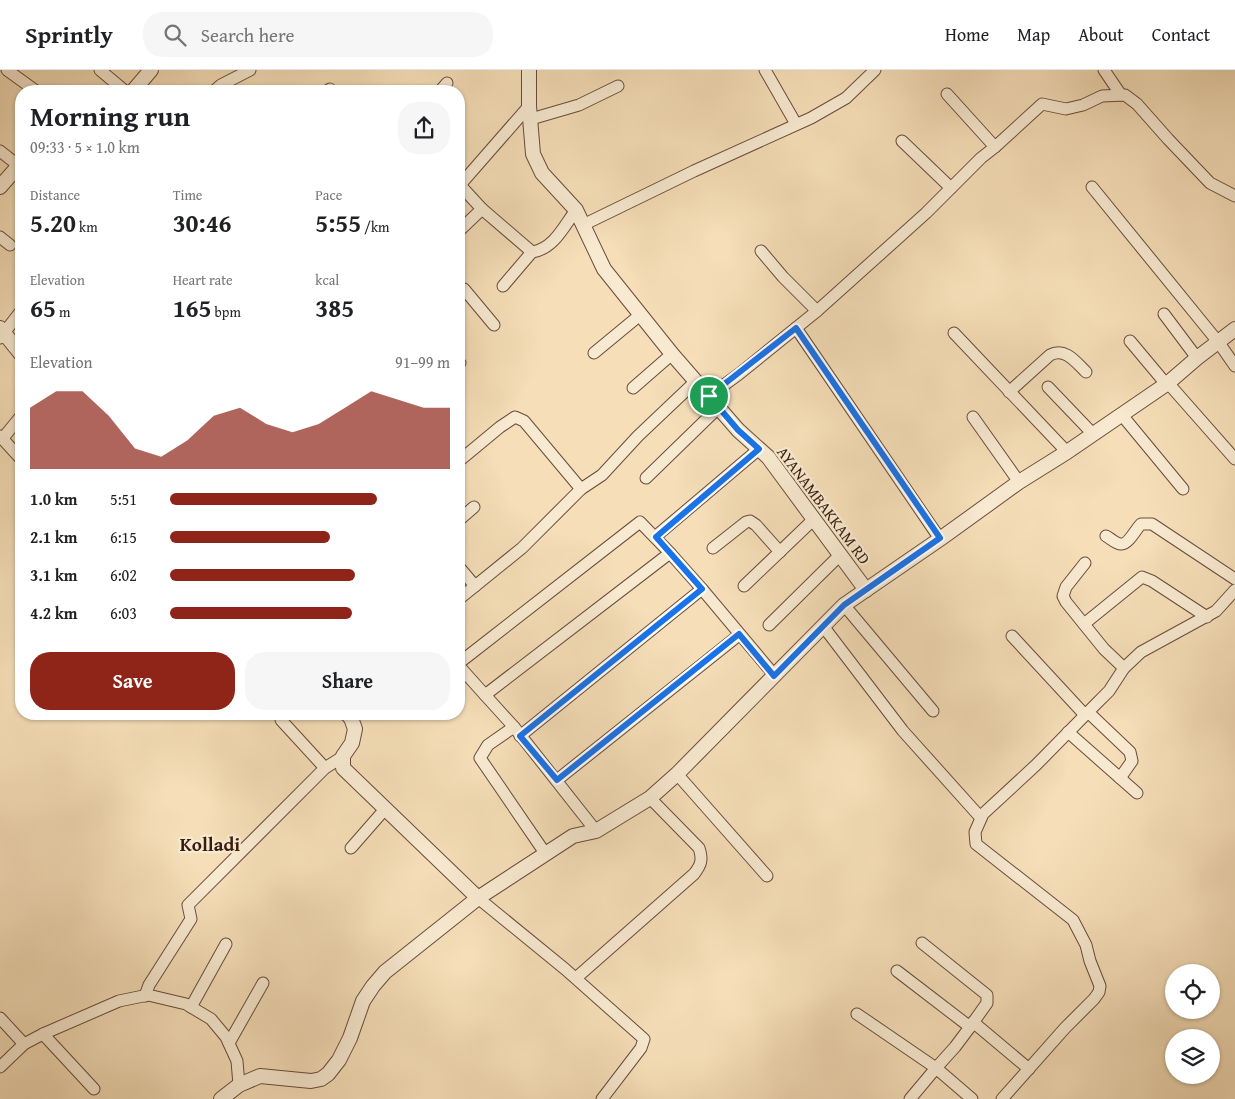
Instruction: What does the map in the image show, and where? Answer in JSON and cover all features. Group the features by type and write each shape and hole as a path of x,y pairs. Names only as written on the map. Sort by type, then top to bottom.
{"street":[{"path":"7,70 28,85"},
{"path":"100,70 118,85"},
{"path":"141,85 150,70"},
{"path":"220,85 250,70"},
{"name":"AYANAMBAKKAM RD","path":"530,70 533,154 542,173 576,210 604,269 640,316 718,408 738,430 768,457 866,590"},
{"path":"765,70 796,124"},
{"path":"583,225 796,124 846,98 875,70"},
{"path":"1104,70 1121,95"},
{"path":"465,179 530,112 579,105 618,86"},
{"path":"947,94 996,147"},
{"path":"709,396 817,311 926,213 981,158 996,147 1042,104 1066,109 1083,105 1102,96 1125,95 1137,104 1210,183 1235,196"},
{"path":"902,142 952,188"},
{"path":"0,151 15,161"},
{"path":"0,187 15,170"},
{"path":"1092,187 1235,366"},
{"path":"465,191 482,209 532,252"},
{"path":"465,225 482,209"},
{"path":"503,286 532,252 539,251 552,243 576,210"},
{"path":"0,237 10,245"},
{"path":"761,251 797,292 817,311"},
{"path":"465,290 494,325"},
{"path":"1164,314 1197,358"},
{"path":"594,353 640,316"},
{"path":"15,318 1,333 15,348"},
{"path":"796,328 940,538"},
{"path":"224,1098 239,1085 260,1076 311,1081 328,1074 350,1038 363,1002 373,986 408,953 478,898 545,853 573,836 596,831 650,798 677,774 844,605 1020,482 1167,383 1235,329"},
{"path":"954,333 1067,452"},
{"path":"1130,341 1235,459"},
{"path":"1009,392 1050,354 1055,352 1060,351 1067,355 1086,372"},
{"path":"634,388 672,354"},
{"path":"465,594 522,548 581,489 602,475 638,436 696,381"},
{"path":"1048,387 1093,434"},
{"path":"646,478 718,408"},
{"path":"1121,414 1183,489"},
{"path":"465,456 500,427 516,417 524,421 581,489"},
{"path":"974,417 1020,482"},
{"path":"15,422 1,437 15,452"},
{"path":"656,537 759,449"},
{"path":"465,515 474,507"},
{"path":"744,586 814,519"},
{"path":"713,548 746,522 750,521 756,525 780,552"},
{"path":"465,660 640,522 656,537 702,589 774,676"},
{"path":"1106,536 1123,544 1141,524 1152,524 1235,579"},
{"path":"485,695 670,553"},
{"path":"769,624 840,555"},
{"path":"1085,564 1066,587 1063,596 1084,624 1124,668"},
{"path":"465,574 475,586"},
{"path":"1084,624 1142,576 1152,580 1207,617"},
{"path":"545,853 480,758 488,745 517,732 702,589"},
{"path":"1002,1099 1065,1028 1094,999 1099,992 1100,986 1086,945 1073,920 976,844 975,832 981,818 1086,714 1108,691 1124,668 1141,652 1207,617 1216,611 1235,590"},
{"path":"844,605 933,711"},
{"path":"823,626 903,731 981,818"},
{"path":"557,780 739,634"},
{"path":"1012,636 1086,714 1130,752 1132,761 1120,778"},
{"path":"465,672 557,780 596,831"},
{"path":"281,720 325,768"},
{"path":"145,996 149,985 191,919 188,905 325,768 344,756 352,743 354,729 352,720"},
{"path":"1068,732 1136,793"},
{"path":"344,756 343,768 478,898 576,978 644,1039 642,1048 602,1099"},
{"path":"677,774 767,876"},
{"path":"576,978 694,874 700,866 702,857 699,848 650,798"},
{"path":"351,848 386,808"},
{"path":"910,1099 955,1047 987,1003 987,995 922,943"},
{"path":"191,1007 226,944"},
{"path":"897,971 971,1024 1029,1069"},
{"path":"229,1043 263,983"},
{"path":"0,1067 24,1044 43,1034 119,1001 145,996 165,998 191,1007 211,1020 226,1037 237,1061 239,1085"},
{"path":"857,1014 936,1068 972,1099"},
{"path":"0,1018 24,1044"},
{"path":"43,1034 94,1089"}],"district":[{"name":"Kolladi","path":"210,844"}],"route":[{"path":"796,328 940,538 844,605 774,676 739,634 557,780 520,736 702,589 656,537 759,449 738,430 709,396 722,388 796,328"}]}
